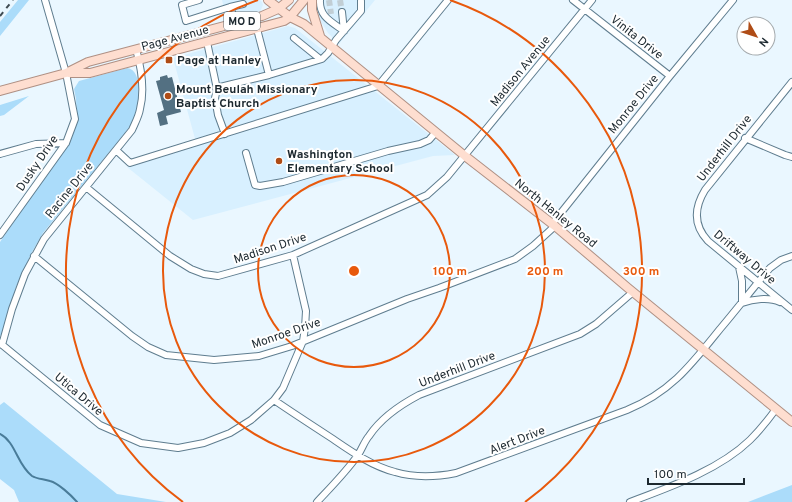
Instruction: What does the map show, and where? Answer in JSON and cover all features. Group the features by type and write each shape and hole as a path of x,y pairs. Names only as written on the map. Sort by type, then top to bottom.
{"main road":[{"name":"North Hanley Road","path":"268,0 278,9 304,24 320,36 378,86 554,225 703,350 792,422"},
{"name":"Page Avenue","path":"66,73 90,73 284,21 290,17 304,0"},
{"path":"312,0 312,10 320,36"},
{"name":"Page Avenue","path":"0,91 66,73 88,62 262,16 278,9 285,1"},
{"name":"North Hanley Road","path":"285,1 296,10 304,24"},
{"path":"257,29 272,17 278,9"}],"street":[{"name":"Dusky Drive","path":"0,235 66,143 75,119 66,73 45,0"},
{"path":"199,0 182,5 186,21 243,4"},
{"path":"320,0 322,14 344,31"},
{"path":"116,150 130,163 378,86 448,0"},
{"name":"Vinita Drive","path":"573,0 670,76"},
{"name":"Madison Avenue","path":"465,156 592,0"},
{"name":"Monroe Drive","path":"34,256 132,336 148,347 166,355 214,360 259,356 303,341 515,258 532,246 554,225 670,76 733,0"},
{"path":"216,88 269,75 320,59 327,54 336,40 360,11 361,1"},
{"path":"230,7 236,22"},
{"path":"342,12 344,31"},
{"path":"331,14 331,21"},
{"path":"257,29 269,75"},
{"path":"294,38 320,59"},
{"path":"206,42 216,88 215,98 218,115 225,134"},
{"name":"Racine Drive","path":"1,344 25,274 44,239 132,130 140,110 142,90 139,60 136,49"},
{"name":"Underhill Drive","path":"703,236 696,218 699,199 745,138 792,82"},
{"path":"246,153 255,185 260,186 283,182 388,151 420,144 429,140 436,132"},
{"path":"745,138 792,157"},
{"path":"0,154 36,144 66,143"},
{"name":"Madison Drive","path":"86,187 170,256 191,269 204,274 218,276 293,255 427,195 447,177 465,156"},
{"name":"Driftway Drive","path":"703,236 713,246 792,310"},
{"name":"Utica Drive","path":"1,344 100,426 141,443 178,448 204,443 230,433 251,420 274,400 283,388 303,341 306,311 293,255"},
{"name":"Alert Drive","path":"274,400 358,455 376,465 395,472 411,475 430,476 456,473 639,405 655,396 674,382 689,367 758,282 776,263 792,256"},
{"path":"739,267 742,281 742,303 748,300 766,299 784,303"},
{"name":"Underhill Drive","path":"317,502 336,483 358,455 368,436 378,425 405,402 418,395 580,334 596,324 633,292"},
{"path":"630,502 701,474 723,461 750,440 776,409"}],"shaded area":[{"path":"18,0 29,0 0,36 0,22"},
{"path":"222,0 260,0 263,5 260,12 227,21"},
{"path":"314,0 375,0 339,44 328,33 316,14"},
{"path":"288,26 295,28 455,155 433,156 193,220 127,167 197,146 173,58"},
{"path":"127,68 133,70 136,75 139,91 137,108 132,122 124,134 43,233 32,252 16,287 2,334 0,336 0,242 72,137 77,119 74,89 79,81"},
{"path":"29,96 4,115 0,116 0,105"},
{"path":"4,402 117,494 166,502 19,502 14,490 0,479 0,405"},
{"path":"792,485 792,502 748,502"}],"building":[{"name":"Mount Beulah Missionary Baptist Church","path":"167,75 168,78 172,77 181,112 166,116 168,124 160,126 157,113 164,110 156,81 160,80 160,77"}],"waterway":[{"path":"0,434 10,442 23,466 32,476 57,484 77,502"}],"tunnel":[{"path":"329,0 331,14"},
{"path":"340,0 342,12"}],"railway":[{"path":"0,16 13,0"}],"place":[{"name":"Page at Hanley","path":"169,60"},
{"name":"Mount Beulah Missionary Baptist Church","path":"168,96"},
{"name":"Washington Elementary School","path":"279,161"}]}
